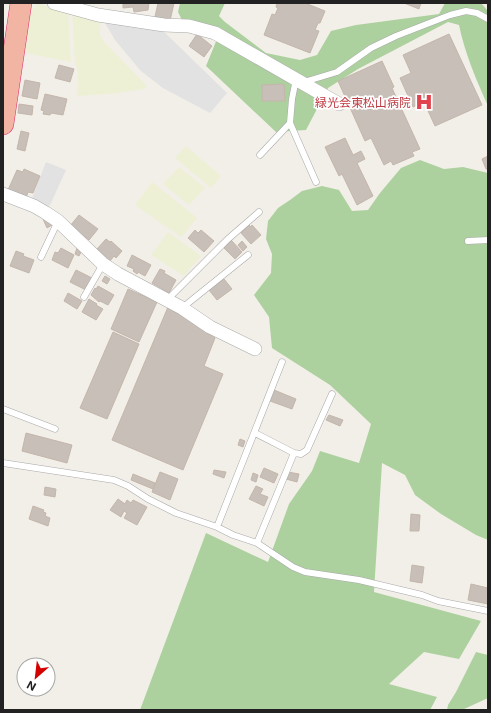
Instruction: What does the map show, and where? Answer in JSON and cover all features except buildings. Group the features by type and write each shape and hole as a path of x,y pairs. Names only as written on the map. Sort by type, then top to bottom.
{"highway":[{"path":"3,124 21,3"}],"street":[{"path":"54,3 98,15 164,25 189,26 215,33 339,104"},
{"path":"3,194 34,206 58,221 103,264 118,274 182,308 210,328 255,349"}],"lane":[{"path":"316,182 290,123 292,99 300,81 337,72 371,48 396,36 450,15 466,11 477,13 488,19"},
{"path":"260,155 290,123"},
{"path":"167,300 228,239 258,212"},
{"path":"41,256 58,221"},
{"path":"468,241 488,240"},
{"path":"182,308 248,256"},
{"path":"84,298 103,264"},
{"path":"217,527 282,362"},
{"path":"254,433 294,453 301,454 307,450 332,394"},
{"path":"3,409 55,429"},
{"path":"257,543 294,453"},
{"path":"3,463 114,480 128,486 148,499 176,512 257,543 293,567 305,572 359,580 422,595 438,601 488,611"}],"green space":[{"path":"36,3 68,12 71,62 25,53 31,8 36,9"},
{"path":"180,3 225,3 219,16 225,22 266,53 300,60 317,55 331,31 356,25 439,14 445,3 481,3 488,11 488,106 475,76 461,36 459,25 448,22 358,69 328,88 306,130 276,132 206,66 217,39 183,22 178,12"},
{"path":"72,12 100,22 100,36 147,86 143,89 111,94 77,96 78,71 75,62"},
{"path":"186,146 221,176 211,188 175,158"},
{"path":"420,160 444,169 463,167 488,173 488,540 476,535 441,514 415,495 405,475 382,463 374,592 481,621 459,659 424,652 389,684 437,697 430,710 140,710 206,533 268,562 289,504 312,471 320,451 359,463 371,424 330,385 272,348 269,317 254,295 271,273 272,254 266,239 268,221 278,208 302,191 322,186 339,190 352,211 368,210 401,168"},
{"path":"179,167 205,188 189,205 163,184"},
{"path":"152,182 197,218 181,237 135,205"},
{"path":"168,232 201,256 184,276 151,255"},
{"path":"476,652 488,655 488,698 462,710 447,710 448,705"}],"shaded area":[{"path":"104,21 162,30 227,93 210,113 163,88 141,71 115,40"},
{"path":"46,162 66,170 50,205 46,207 31,201"}],"place":[{"name":"緑光会東松山病院","path":"424,102"}]}
